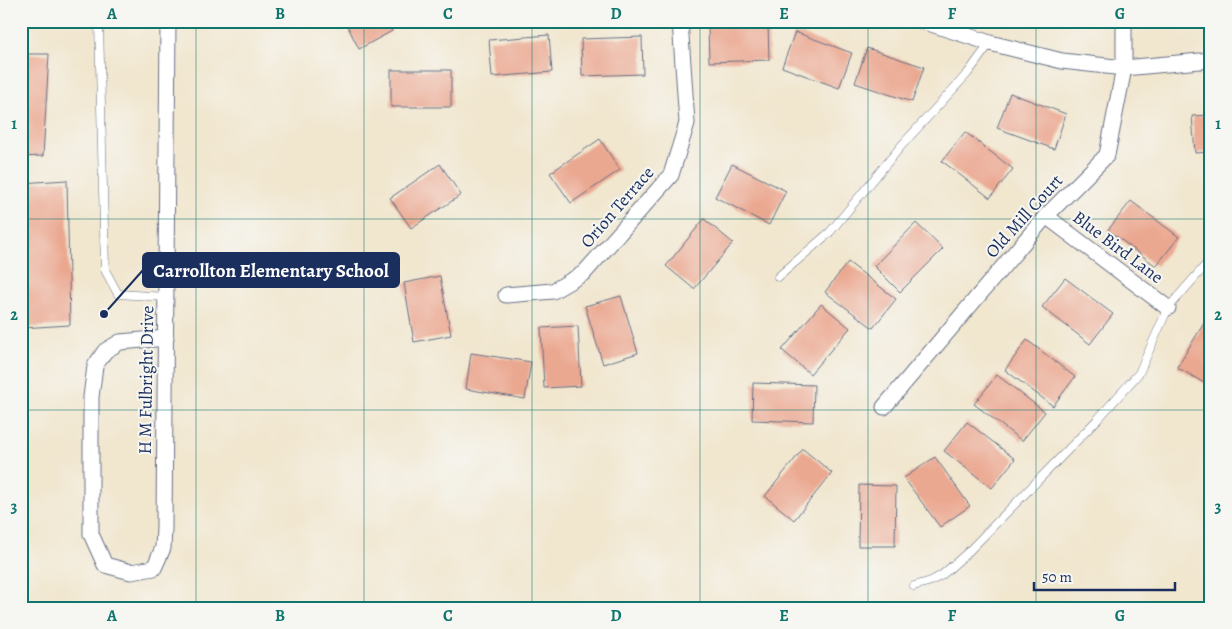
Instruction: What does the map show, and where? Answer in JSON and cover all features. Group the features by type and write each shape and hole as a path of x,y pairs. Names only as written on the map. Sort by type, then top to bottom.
{"street":[{"name":"H M Fulbright Drive","path":"166,338 120,342 105,351 95,366 91,397 91,534 105,565 131,572 154,568 163,548 166,338 168,21"},
{"name":"Orion Terrace","path":"506,295 553,291 584,273 671,175 686,123 680,21"},
{"path":"922,21 990,43 1062,61 1124,68 1211,60"},
{"name":"Old Mill Court","path":"884,407 1046,216 1107,155 1124,68 1124,21"},
{"name":"Blue Bird Lane","path":"1046,216 1168,308"}],"lane":[{"path":"102,21 99,23 105,270 118,294 166,297"},
{"path":"778,277 830,232 902,145 968,73 990,43"},
{"path":"914,586 942,576 1097,420 1139,373 1168,308 1211,259"}],"building":[{"path":"345,21 387,21 392,31 359,49"},
{"path":"768,23 769,60 709,62 708,25"},
{"path":"795,32 852,53 839,88 782,67"},
{"path":"549,35 552,72 492,77 489,40"},
{"path":"642,37 643,74 582,76 581,39"},
{"path":"867,48 924,67 912,102 855,83"},
{"path":"21,54 49,54 43,156 21,157"},
{"path":"391,70 451,70 451,107 391,107"},
{"path":"1010,93 1066,114 1054,149 997,128"},
{"path":"1211,115 1211,152 1195,153 1192,116"},
{"path":"965,132 1013,169 990,198 942,161"},
{"path":"600,139 620,170 571,203 550,173"},
{"path":"440,164 461,195 411,228 390,198"},
{"path":"732,164 786,191 769,225 715,197"},
{"path":"67,180 70,325 21,328 21,183"},
{"path":"1131,201 1179,237 1156,266 1108,230"},
{"path":"704,219 733,243 694,289 666,266"},
{"path":"916,223 943,249 900,292 874,266"},
{"path":"848,262 896,299 873,328 825,292"},
{"path":"440,276 451,335 414,342 404,283"},
{"path":"1065,278 1113,314 1090,344 1042,307"},
{"path":"621,296 638,353 603,364 585,306"},
{"path":"821,304 850,328 810,374 782,350"},
{"path":"1209,315 1211,316 1211,383 1209,386 1177,367"},
{"path":"578,326 581,386 544,388 541,328"},
{"path":"1027,340 1075,377 1053,406 1005,370"},
{"path":"471,353 531,362 525,399 466,389"},
{"path":"997,375 1045,412 1022,441 974,404"},
{"path":"753,383 814,385 813,422 752,420"},
{"path":"967,422 1015,459 992,488 944,451"},
{"path":"803,449 832,473 794,520 765,496"},
{"path":"1211,453 1211,466 1204,461"},
{"path":"935,457 970,506 940,527 904,478"},
{"path":"859,485 896,486 895,546 858,546"}],"place":[{"name":"Carrollton Elementary School","path":"104,314"}]}
